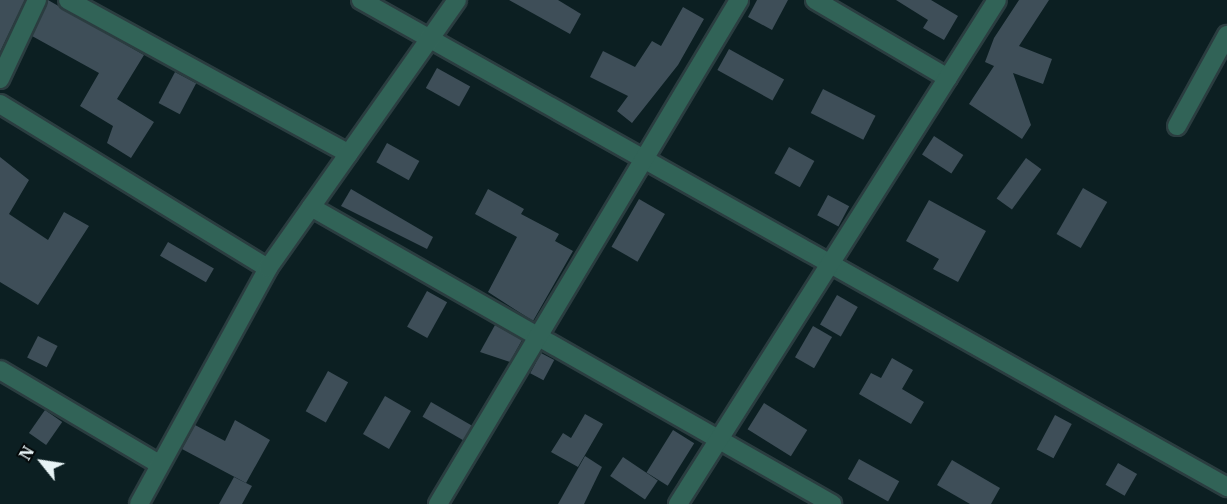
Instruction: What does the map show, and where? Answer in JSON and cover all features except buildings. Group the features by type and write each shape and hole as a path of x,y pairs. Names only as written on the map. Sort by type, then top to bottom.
{"street":[{"path":"0,79 37,0"},
{"path":"68,0 349,154"},
{"path":"360,0 1227,487"},
{"path":"139,504 156,463 268,268 457,0"},
{"path":"438,504 739,0"},
{"path":"815,0 948,78"},
{"path":"678,504 997,0"},
{"path":"1177,126 1227,35"},
{"path":"0,104 268,268"},
{"path":"311,207 832,504"},
{"path":"0,370 156,463"}]}
